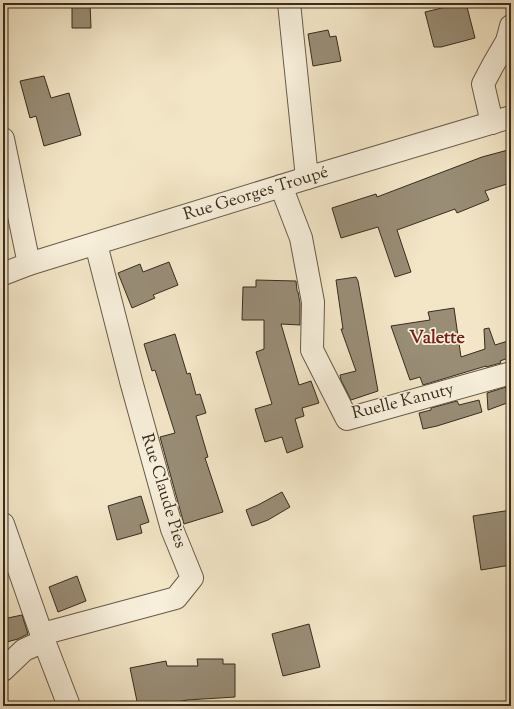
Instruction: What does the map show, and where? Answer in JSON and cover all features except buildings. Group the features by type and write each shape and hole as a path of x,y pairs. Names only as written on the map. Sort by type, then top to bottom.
{"street":[{"path":"290,3 307,178"},
{"path":"502,120 483,84 506,41 511,26"},
{"name":"Rue Georges Troupé","path":"3,274 29,264 281,186 502,120"},
{"path":"3,139 29,264"},
{"name":"Ruelle Kanuty","path":"281,186 302,238 306,259 313,302 312,350 347,419 511,373"},
{"name":"Rue Claude Pies","path":"43,638 176,598 192,578 172,529 131,381 96,244"},
{"path":"3,524 12,576 43,638 69,706"},
{"path":"3,670 24,650 43,638"}],"district":[{"name":"Valette","path":"437,339"}]}
